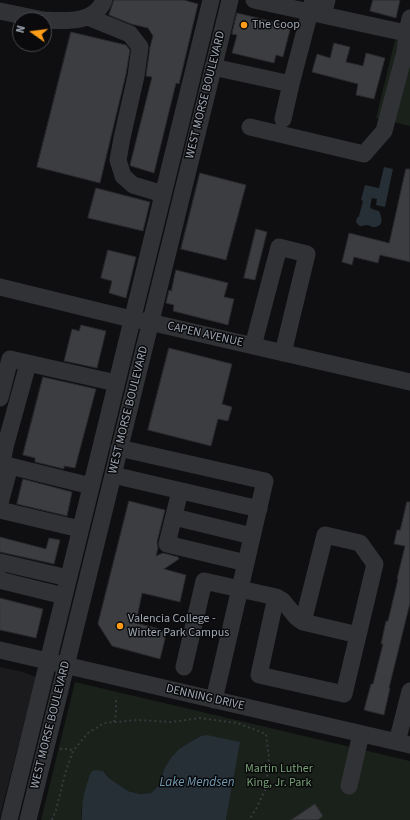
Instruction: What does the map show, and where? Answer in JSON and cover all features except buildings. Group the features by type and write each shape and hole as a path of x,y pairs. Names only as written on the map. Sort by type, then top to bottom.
{"street":[{"path":"52,20 82,19 88,17 94,14 102,6 104,0"},
{"name":"WEST MORSE BOULEVARD","path":"9,820 211,0"},
{"name":"WEST MORSE BOULEVARD","path":"28,820 230,0"},
{"path":"250,126 364,154 384,131 405,52 409,28 318,7 254,0"},
{"path":"282,119 291,84 318,7"},
{"path":"0,11 12,13"},
{"path":"88,17 130,34 140,47 136,76 118,160 124,176 133,185 163,194"},
{"path":"213,67 291,84"},
{"path":"253,346 279,247 307,254 283,353"},
{"name":"CAPEN AVENUE","path":"0,288 410,382"},
{"path":"0,398 10,359 116,383"},
{"path":"28,364 6,421 2,447 2,464 91,486"},
{"path":"119,448 265,481 214,700"},
{"path":"0,503 10,466"},
{"path":"113,475 258,509"},
{"path":"180,491 167,544 246,563"},
{"path":"0,510 79,533"},
{"path":"174,517 252,536"},
{"path":"0,521 79,533"},
{"path":"276,597 258,675 344,694 375,564 360,543 325,535 303,622"},
{"path":"0,562 68,578"},
{"path":"184,667 204,580 276,597 283,601 296,617 303,622 358,635"},
{"path":"1,584 64,596"},
{"name":"DENNING DRIVE","path":"0,650 404,744"},
{"path":"404,744 410,691"},
{"path":"349,786 361,734"}],"path":[{"path":"114,722 116,714 116,697"},
{"path":"52,820 56,810 64,774 73,751 88,733 104,723 138,720 171,722 200,718 237,723 266,734 269,758 266,788 249,820"},
{"path":"58,750 69,749 73,751"}],"shaded area":[{"path":"0,667 23,672 36,677 0,816"}],"green space":[{"path":"395,40 410,44 410,126 376,118"},
{"name":"Martin Luther King, Jr. Park","path":"75,682 410,761 410,820 226,820 234,773 201,736 179,749 164,769 160,784 151,793 140,794 128,791 109,778 103,771 88,779 81,812 82,820 41,820"}],"water":[{"path":"384,167 393,169 385,207 376,205 377,199 372,198 370,207 379,211 381,216 381,224 377,227 367,225 360,226 356,222 363,201 361,200 365,185 379,188"},
{"name":"Lake Mendsen","path":"207,735 240,742 226,820 82,820 84,795 91,772 95,770 103,771 109,778 128,791 140,794 151,793 160,784 164,769 179,749 201,736"}],"place":[{"name":"The Coop","path":"244,25"},
{"name":"Valencia College - Winter Park Campus","path":"120,626"}]}
